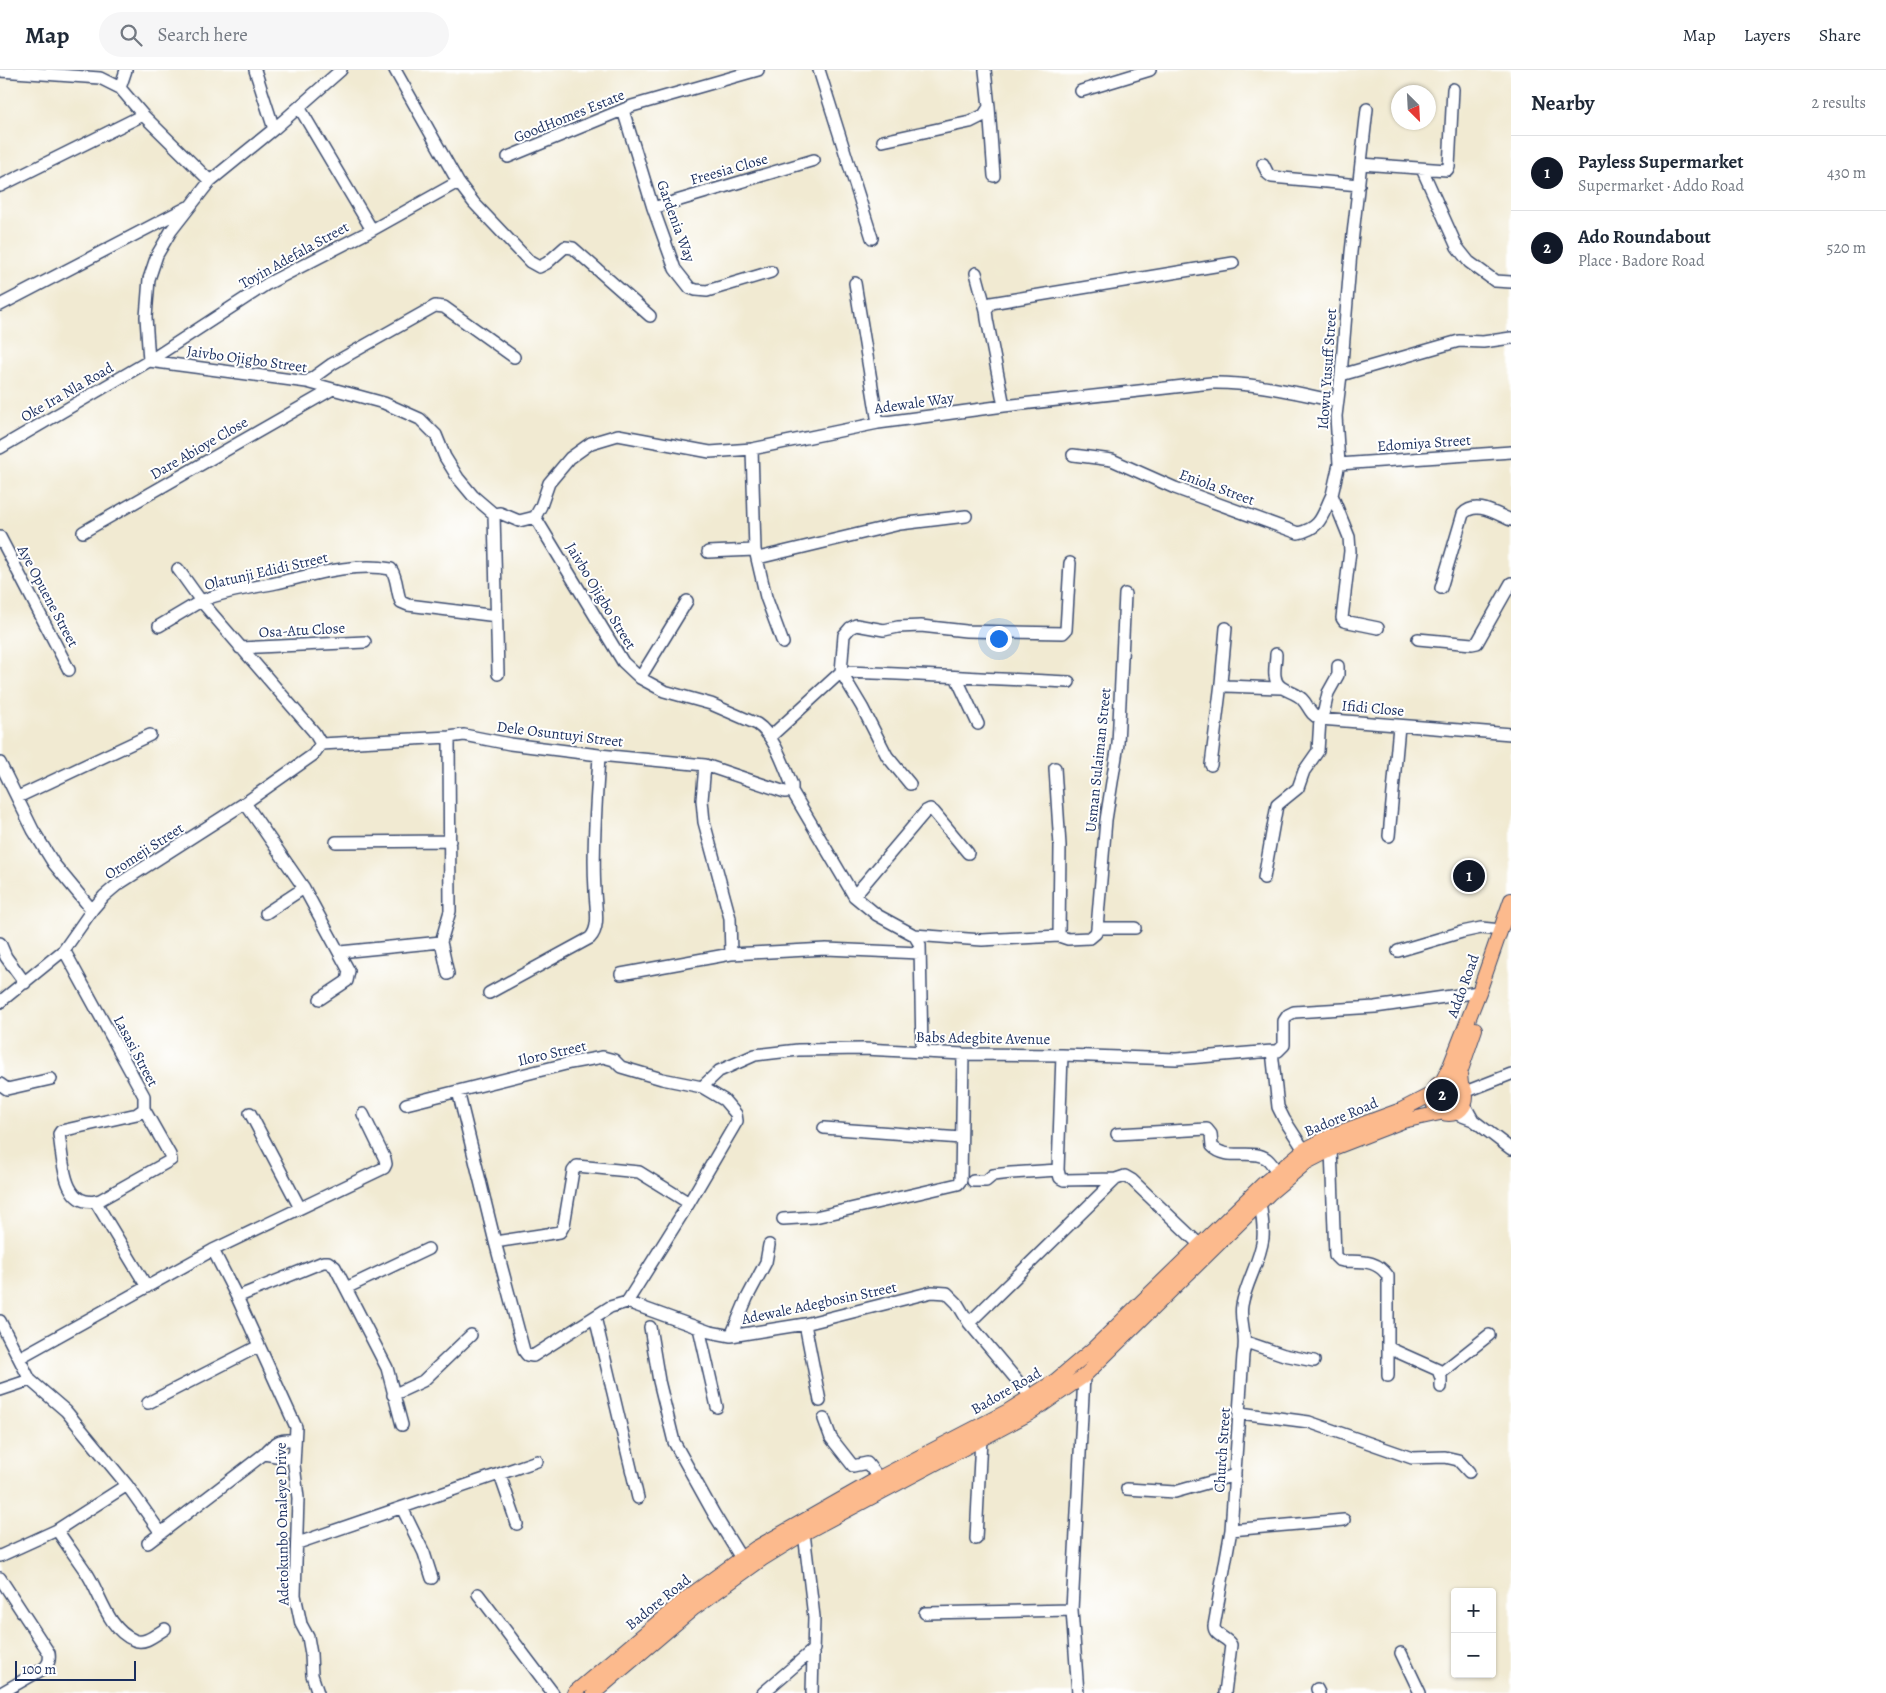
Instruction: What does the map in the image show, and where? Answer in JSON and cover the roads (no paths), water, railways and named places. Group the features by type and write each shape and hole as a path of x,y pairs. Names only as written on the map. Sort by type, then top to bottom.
{"main road":[{"name":"Addo Road","path":"1457,1101 1460,1073 1506,929 1511,900"},
{"name":"Addo Road","path":"1432,1094 1435,1087 1442,1082 1450,1066 1506,929"},
{"path":"1432,1094 1433,1102 1457,1101 1454,1080 1442,1082"},
{"name":"Badore Road","path":"594,1693 616,1666 688,1598 741,1558 776,1536 880,1478 1008,1410 1055,1381 1094,1348 1277,1171 1304,1150 1332,1135 1395,1112 1432,1094"},
{"name":"Badore Road","path":"574,1693 616,1666 717,1590 762,1559 804,1534 1047,1403 1084,1376 1280,1183 1316,1156 1457,1101"}],"street":[{"path":"120,88 126,70"},
{"path":"255,70 274,129"},
{"path":"149,361 146,316 148,279 157,255 172,231 210,181 274,129 341,70"},
{"path":"395,70 458,182 474,203 530,262 539,267 547,263 565,247 573,248 650,316"},
{"name":"GoodHomes Estate","path":"508,157 623,110 758,70"},
{"path":"819,70 872,238"},
{"path":"986,70 994,176"},
{"path":"1081,91 1150,70"},
{"path":"0,71 100,78 120,88 143,114 210,181"},
{"path":"1362,164 1447,170 1449,167 1453,89"},
{"path":"299,107 372,230"},
{"path":"883,141 970,122 984,115 989,107"},
{"name":"Idowu Yusuff Street","path":"1332,494 1339,464 1337,401 1367,109"},
{"name":"Gardenia Way","path":"623,110 653,208 675,269 690,288 708,291 771,272"},
{"path":"0,186 143,114"},
{"name":"Freesia Close","path":"653,208 814,160"},
{"path":"1263,164 1268,174 1272,177 1359,185"},
{"path":"1422,169 1457,247 1469,262 1495,281 1511,282"},
{"name":"Toyin Adefala Street","path":"149,361 268,284 372,230 458,182"},
{"path":"0,305 192,205"},
{"path":"986,310 991,303 1233,263"},
{"path":"976,273 986,310 1004,406"},
{"path":"855,283 878,423"},
{"path":"307,382 332,364 435,306 444,307 514,358"},
{"path":"1341,375 1452,343 1511,338"},
{"name":"Jaivbo Ojigbo Street","path":"149,361 307,382 384,403 420,418 436,435 445,457 458,478 473,496 494,514 500,514 519,521 535,517 623,662 640,678 664,691 711,704 764,728 792,785 792,791 854,896 877,915 914,935"},
{"name":"Oke Ira Nla Road","path":"0,448 149,361"},
{"name":"Adewale Way","path":"535,517 549,483 570,458 591,444 618,435 710,452 752,449 878,423 1004,406 1211,383 1234,382 1256,385 1337,401"},
{"name":"Dare Abioye Close","path":"83,532 331,390"},
{"path":"752,449 756,554 766,597 783,643"},
{"name":"Edomiya Street","path":"1339,464 1511,452"},
{"name":"Eniola Street","path":"1073,455 1112,460 1175,488 1298,533 1308,531 1317,526 1332,494"},
{"path":"1332,494 1349,537 1350,551 1342,618 1344,621 1378,628"},
{"path":"1441,588 1463,514 1468,508 1476,506 1511,520"},
{"path":"494,514 498,674"},
{"path":"708,552 756,554 900,524 966,516"},
{"name":"Aye Opuene Street","path":"0,537 69,670"},
{"path":"910,784 887,756 862,707 841,672 844,634 856,625 884,630 921,626 966,631 1063,633 1066,630 1070,563"},
{"name":"Olatunji Edidi Street","path":"322,744 314,732 201,601 220,594 332,571 381,567 391,569 396,576 397,594 401,602 408,606 496,616"},
{"path":"159,626 201,601 178,569"},
{"path":"1418,639 1477,643 1511,583"},
{"name":"Usman Sulaiman Street","path":"1097,928 1106,820 1118,744 1125,594"},
{"path":"640,678 687,601"},
{"path":"1211,765 1226,628"},
{"name":"Osa-Atu Close","path":"240,648 365,642"},
{"path":"1276,654 1275,674 1277,682 1282,688"},
{"path":"1264,878 1277,806 1298,788 1304,771 1318,751 1320,718 1324,711 1328,693 1338,675 1338,666"},
{"path":"770,737 841,672 934,674 956,677 1068,682"},
{"path":"956,677 978,724"},
{"path":"1221,684 1226,686 1282,688"},
{"name":"Ifidi Close","path":"1282,688 1292,691 1303,700 1309,711 1320,718 1511,734"},
{"path":"1388,836 1399,726"},
{"path":"18,797 150,735"},
{"name":"Dele Osuntuyi Street","path":"322,744 464,735 510,744 705,766 785,792 792,791"},
{"path":"448,974 441,942 450,911 449,737"},
{"name":"Oromeji Street","path":"0,1002 64,950 92,910 117,885 245,803 313,755 322,744"},
{"path":"489,994 595,934 594,883 599,755"},
{"path":"0,763 33,830 54,864 92,910"},
{"path":"705,766 702,800 704,822 730,918 731,954"},
{"path":"1055,768 1060,846 1059,936"},
{"path":"245,803 304,888 349,971 347,981 320,999"},
{"path":"854,896 926,810 934,812 968,853"},
{"path":"336,842 450,840"},
{"path":"266,913 304,888"},
{"path":"914,935 982,940 1059,936 1068,939 1090,938 1096,933 1097,928 1135,928"},
{"path":"1398,951 1481,928 1506,929"},
{"path":"914,935 920,945 922,1051"},
{"path":"340,952 441,942"},
{"path":"0,943 6,957 25,983"},
{"path":"621,974 731,954 826,949 920,953"},
{"name":"Lasasi Street","path":"64,950 144,1096 144,1109 137,1114 61,1131 59,1134 66,1175 72,1194 80,1199 95,1201"},
{"path":"1304,1150 1284,1120 1278,1107 1272,1051 1278,1050 1284,1045 1284,1021 1288,1015 1294,1012 1376,1007 1479,992"},
{"name":"Babs Adegbite Avenue","path":"702,1087 719,1071 755,1054 798,1050 864,1049 963,1054 1062,1054 1176,1059 1272,1051"},
{"path":"783,1219 815,1217 958,1184 961,1180 963,1054"},
{"path":"1062,1054 1058,1170 1060,1178 1064,1180 1125,1176 1132,1180 1200,1245"},
{"name":"Iloro Street","path":"406,1104 570,1063 603,1057 614,1060 622,1067 662,1079 702,1087 724,1100 736,1114 737,1121 689,1203"},
{"path":"1511,1074 1457,1101 1474,1120 1511,1149"},
{"path":"0,1084 7,1089 51,1079"},
{"path":"458,1091 495,1242 524,1351 527,1355 533,1356 610,1307 627,1302 689,1203 639,1172 577,1166 573,1171 564,1225 560,1232 495,1242"},
{"path":"144,1109 171,1160 95,1201 147,1287"},
{"path":"250,1113 300,1208"},
{"path":"19,1358 213,1250 384,1168 386,1164 385,1159 363,1114"},
{"path":"824,1128 961,1138"},
{"path":"1117,1134 1207,1129 1211,1134 1212,1146 1217,1152 1266,1158 1277,1171"},
{"path":"1331,1150 1336,1256 1339,1260 1343,1261 1373,1263 1382,1267 1388,1276 1388,1376"},
{"path":"973,1181 986,1181 994,1175 1058,1170"},
{"path":"969,1324 1116,1178"},
{"name":"Church Street","path":"1225,1693 1231,1644 1214,1630 1214,1626 1232,1530 1234,1474 1243,1355 1246,1342 1242,1306 1247,1284 1258,1259 1263,1240 1264,1227 1260,1203"},
{"path":"731,1336 747,1298 766,1262 769,1245"},
{"path":"346,1288 428,1249"},
{"name":"Adetokunbo Onaleye Drive","path":"213,1250 238,1297 296,1427 294,1459 298,1498 298,1544 295,1595 300,1624 308,1637 312,1675 318,1693"},
{"path":"238,1297 322,1262 328,1262 335,1267 387,1368 402,1425"},
{"name":"Adewale Adegbosin Street","path":"627,1302 699,1328 731,1336 805,1324 932,1292 948,1293 957,1303 969,1324 1031,1397"},
{"path":"595,1318 638,1498"},
{"path":"0,1321 30,1380 66,1411 127,1485 161,1533"},
{"path":"805,1324 820,1401"},
{"path":"650,1327 658,1381 674,1442 741,1558"},
{"path":"699,1328 717,1407"},
{"path":"393,1395 423,1381 471,1335"},
{"path":"1440,1387 1441,1373 1489,1335"},
{"path":"1246,1342 1284,1355 1314,1362"},
{"path":"148,1403 259,1346"},
{"path":"1389,1346 1391,1350 1441,1373"},
{"path":"1078,1693 1072,1610 1084,1376"},
{"path":"0,1390 30,1380"},
{"path":"1240,1413 1309,1422 1412,1458 1445,1457 1458,1460 1469,1472"},
{"path":"824,1418 831,1438 853,1466 867,1463 880,1478"},
{"path":"976,1538 981,1438"},
{"path":"148,1543 264,1454 272,1445 282,1439 295,1440"},
{"path":"264,1454 294,1459"},
{"path":"298,1544 537,1462"},
{"path":"1127,1490 1175,1492 1234,1474"},
{"path":"500,1475 517,1524"},
{"path":"0,1556 57,1530 127,1485"},
{"path":"402,1508 424,1553 432,1578"},
{"path":"1232,1530 1344,1520"},
{"path":"57,1530 89,1576 112,1621 124,1633 135,1641 146,1641 165,1629"},
{"path":"804,1534 814,1618 812,1693"},
{"path":"0,1578 49,1652 50,1659 48,1666 1,1693"},
{"path":"478,1594 553,1693"},
{"path":"925,1613 1072,1610"},
{"path":"763,1693 814,1649"},
{"path":"1401,1653 1420,1693"}],"place":[{"name":"Payless Supermarket","path":"1469,876"},
{"name":"Ado Roundabout","path":"1442,1095"}]}
